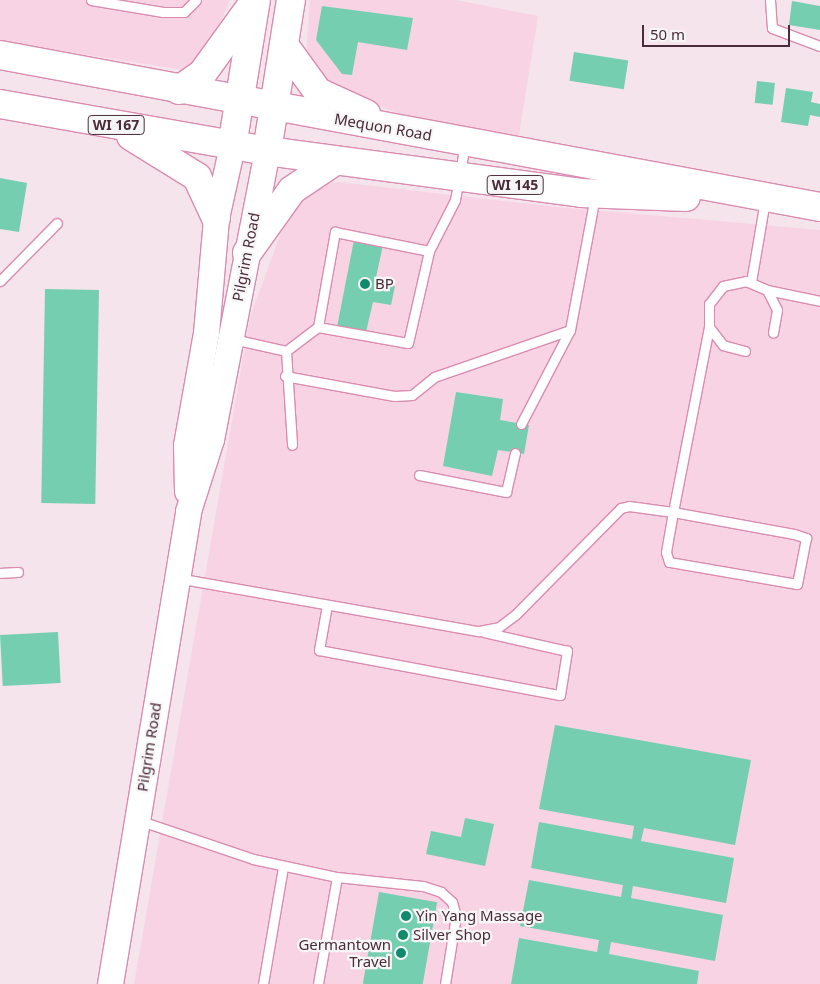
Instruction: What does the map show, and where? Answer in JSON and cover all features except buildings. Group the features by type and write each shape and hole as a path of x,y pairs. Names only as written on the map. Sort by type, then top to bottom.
{"main road":[{"path":"179,90 202,74 256,0"},
{"name":"Pilgrim Road","path":"232,146 256,0"},
{"name":"Pilgrim Road","path":"267,152 291,0"},
{"name":"WI 145","path":"284,45 318,92 402,131"},
{"name":"Mequon Road","path":"0,55 239,102 465,142 765,200 820,208"},
{"name":"Mequon Road","path":"0,104 267,152 457,177 595,194 765,200"},
{"path":"110,124 191,171 216,218"},
{"path":"247,253 292,190 335,161"}],"street":[{"name":"Pilgrim Road","path":"110,984 188,511 211,439 218,336 216,218 232,146"},
{"name":"Pilgrim Road","path":"218,336 247,253 267,152"}],"lane":[{"path":"91,0 163,12 184,12 196,0"},
{"path":"770,0 772,28 820,46"},
{"path":"318,327 408,343 429,251 455,200 457,177 465,142"},
{"path":"521,424 570,330 595,194"},
{"path":"752,282 765,200"},
{"path":"0,281 57,223"},
{"path":"218,336 286,351 318,327 335,232 429,251"},
{"path":"479,631 499,628 515,615 621,508 672,512 806,538 797,584 669,562 666,552 672,512 709,327 707,315 715,294 734,282 752,282 767,290 820,301"},
{"path":"767,290 777,310 773,333"},
{"path":"709,327 723,345 745,351"},
{"path":"285,376 394,396 412,395 434,377 570,330"},
{"path":"286,351 285,376 292,445"},
{"path":"419,475 506,492 515,453"},
{"path":"0,573 18,572"},
{"path":"177,578 479,631 567,651 560,694 319,650 328,605"},
{"path":"137,820 284,866 337,877 423,886 441,892 452,902 456,916 445,984"},
{"path":"263,984 284,866"},
{"path":"318,984 337,877"}],"shaded area":[{"path":"0,0 230,0 208,53 184,70 0,41"},
{"path":"310,0 456,0 538,16 518,141 418,121 324,85 306,57"},
{"path":"338,182 557,207 820,230 820,984 134,984 250,317 289,211 318,185"}],"place":[{"name":"BP","path":"365,284"},
{"name":"Yin Yang Massage","path":"406,916"},
{"name":"Silver Shop","path":"403,935"},
{"name":"Germantown Travel","path":"401,953"}]}
